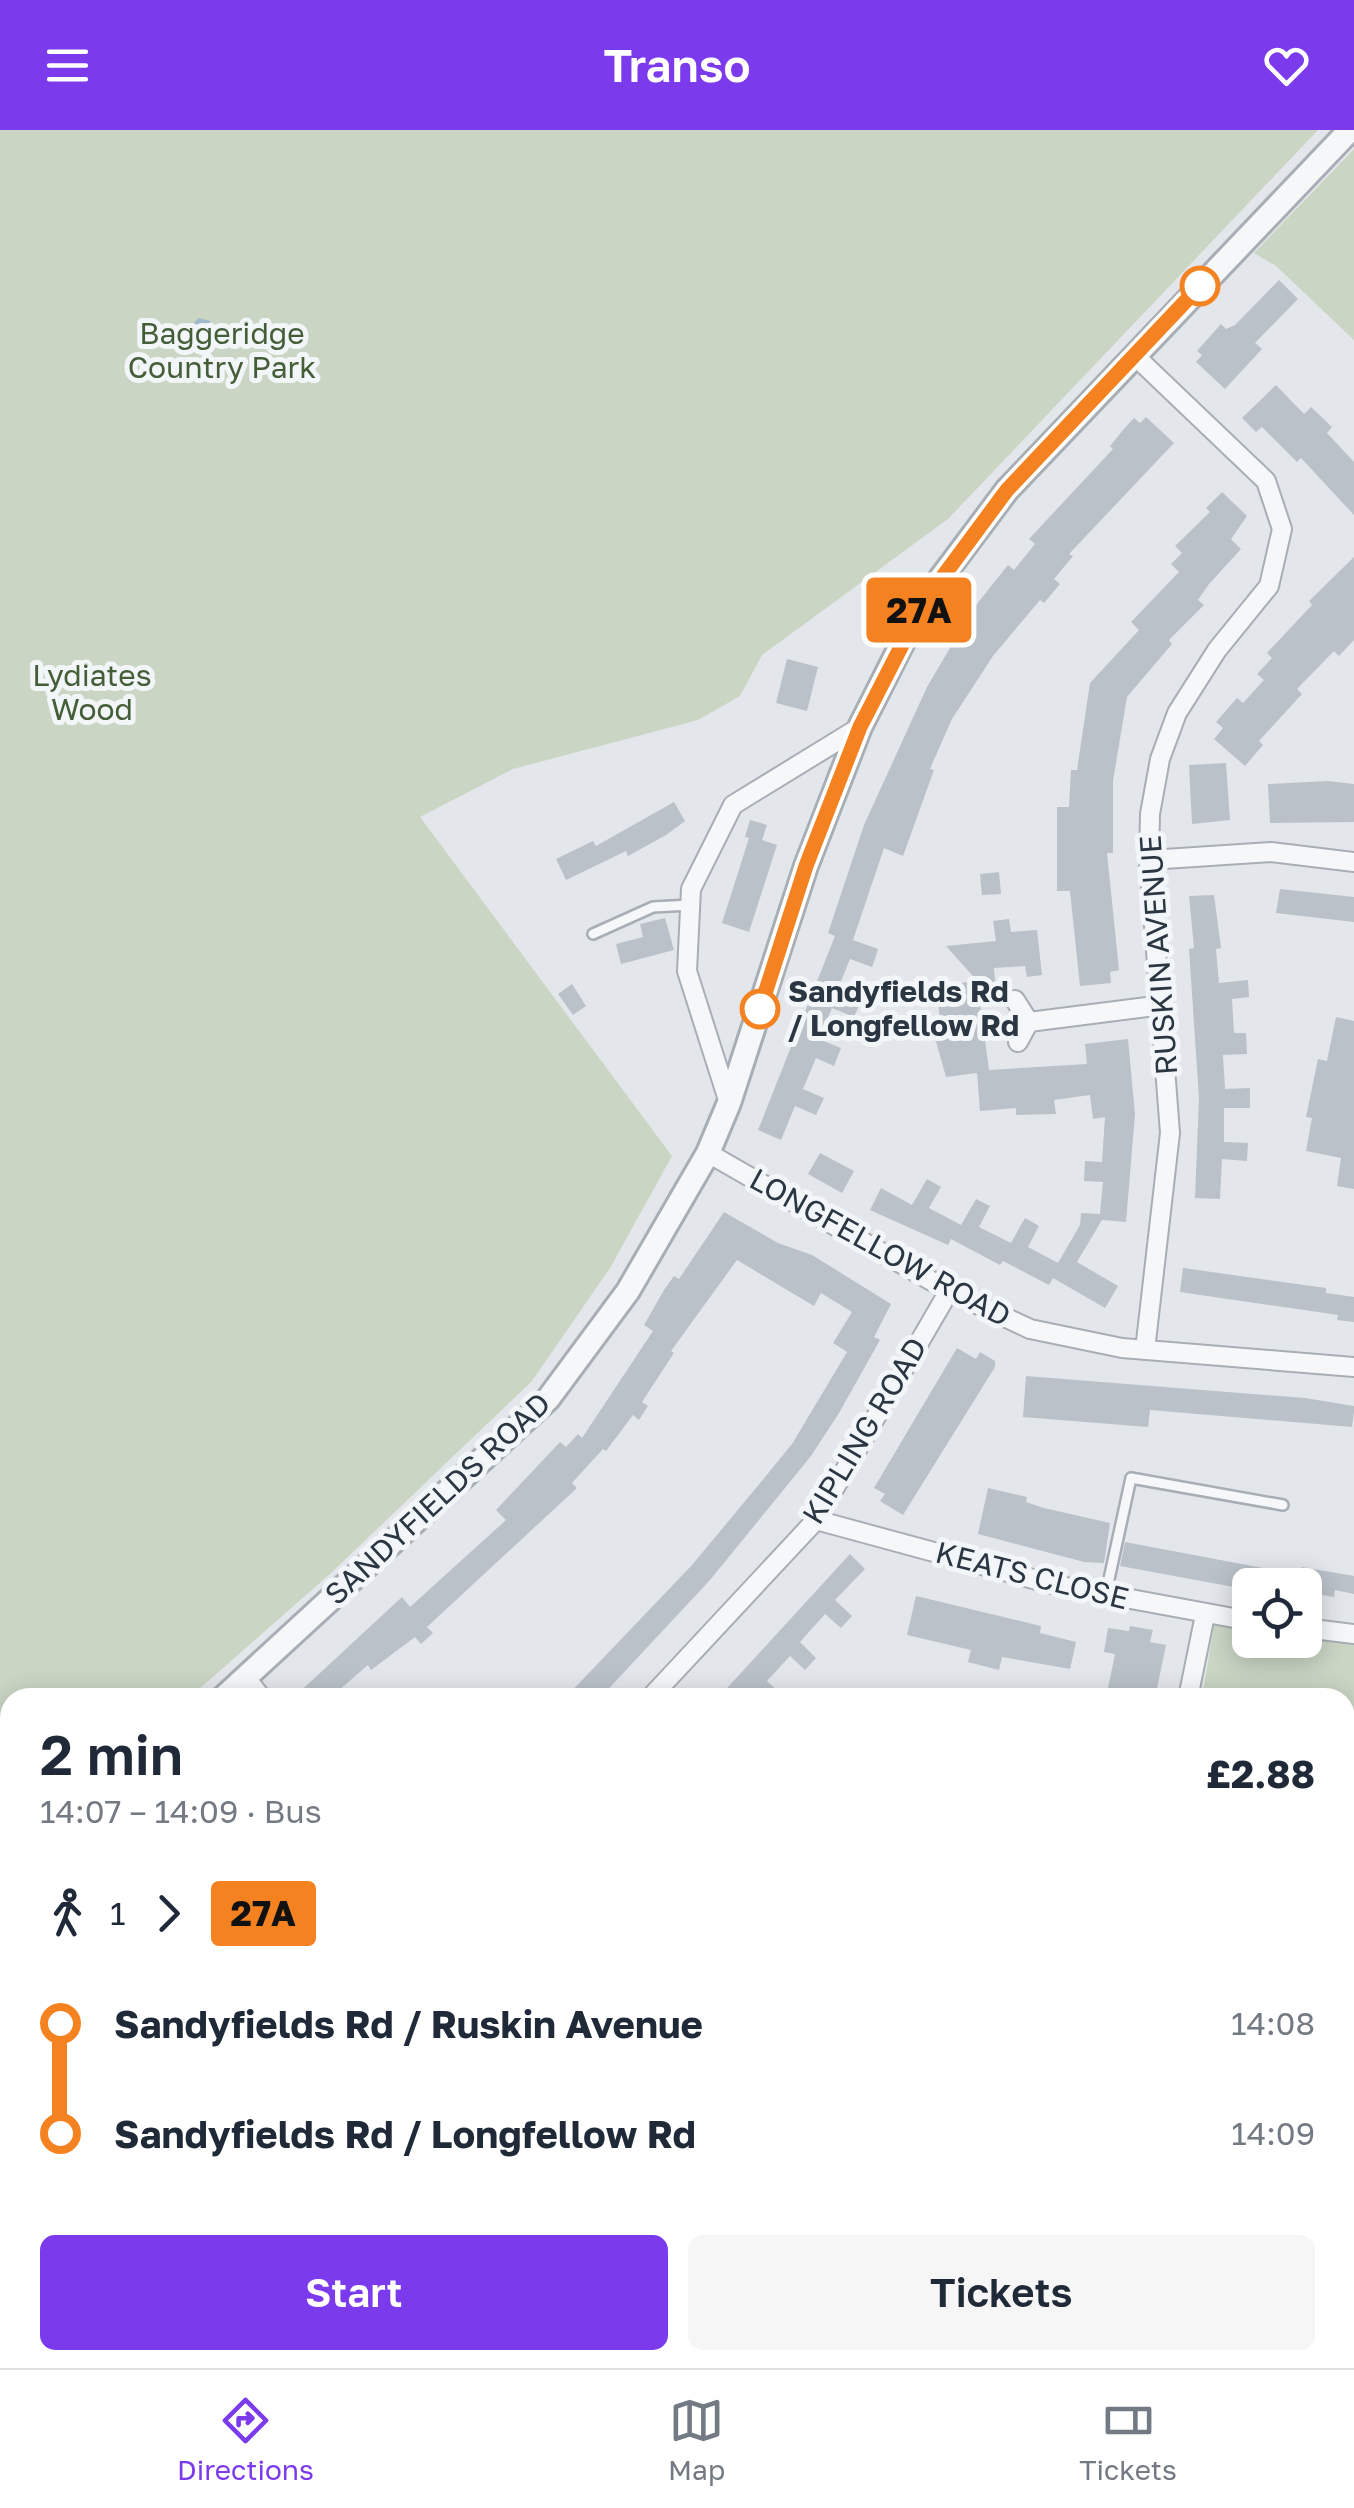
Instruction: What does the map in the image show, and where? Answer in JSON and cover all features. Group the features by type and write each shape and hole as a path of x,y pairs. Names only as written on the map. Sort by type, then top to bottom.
{"street":[{"name":"SANDYFIELDS ROAD","path":"234,1688 548,1399 628,1291 708,1153 729,1104 806,866 860,727 924,602 1007,490 1350,130"},
{"name":"RUSKIN AVENUE","path":"1134,355 1266,482 1282,530 1269,586 1217,650 1177,713 1160,758 1150,814 1149,860 1170,1133 1146,1350"},
{"path":"729,1104 687,971 691,889 734,805 860,727"},
{"path":"1149,860 1270,852 1354,862"},
{"path":"1015,1000 1029,1022"},
{"path":"1029,1022 1163,1006"},
{"path":"1018,1042 1029,1022"},
{"name":"LONGFELLOW ROAD","path":"708,1153 949,1291 1030,1329 1146,1350 1354,1367"},
{"name":"KIPLING ROAD","path":"659,1688 816,1520 949,1291"},
{"name":"KEATS CLOSE","path":"816,1520 1106,1595 1232,1618"},
{"path":"1190,1688 1205,1614"},
{"path":"1322,1630 1354,1634"},
{"path":"246,1678 254,1688"}],"lane":[{"path":"593,934 653,908 690,905"},
{"path":"1106,1595 1132,1478 1283,1505"}],"green space":[{"path":"0,130 1318,130 948,519 762,655 740,696 698,720 513,769 420,817 672,1156 610,1268 532,1381 330,1574 200,1688 0,1688"},
{"path":"1354,149 1354,340 1276,266 1254,253"},
{"path":"1214,1625 1232,1626 1232,1658 1322,1658 1322,1634 1354,1637 1354,1688 1204,1688"}],"water":[{"path":"199,318 210,321 209,335 193,347 185,344 184,331"}],"building":[{"path":"1279,280 1298,299 1255,343 1262,349 1225,389 1196,362 1202,355 1197,351 1221,324 1226,329 1235,325"},
{"path":"1276,385 1304,414 1311,407 1332,427 1327,433 1354,462 1354,515 1301,458 1297,462 1262,427 1256,432 1242,418"},
{"path":"1146,417 1174,443 1069,554 1073,556 1054,579 1060,584 1044,603 1040,600 993,656 952,719 930,769 934,770 903,856 884,848 853,940 878,949 872,967 850,959 837,991 861,1001 854,1017 832,1008 819,1039 841,1048 834,1066 816,1058 803,1089 824,1098 816,1115 795,1106 781,1140 758,1130 835,936 828,933 864,825 927,687 960,631 957,629 1008,565 1014,570 1035,544 1029,539 1113,449 1110,446 1123,430 1134,418 1140,423"},
{"path":"1222,492 1247,516 1231,539 1241,549 1198,600 1204,605 1169,640 1172,644 1127,697 1113,781 1113,853 1107,853 1119,970 1110,972 1111,983 1080,986 1070,891 1057,891 1057,807 1069,807 1071,770 1077,770 1090,683 1139,630 1131,622 1179,572 1171,564 1182,553 1175,546 1210,512 1206,508"},
{"path":"1354,557 1354,640 1339,656 1334,651 1297,689 1302,694 1259,741 1263,745 1245,766 1214,739 1223,728 1216,722 1237,698 1243,703 1264,680 1257,674 1272,658 1267,653 1312,605 1309,601"},
{"path":"787,659 818,667 807,711 776,703"},
{"path":"1226,763 1230,820 1192,824 1189,765"},
{"path":"1268,784 1354,784 1354,822 1270,823"},
{"path":"674,802 685,821 666,835 628,856 626,851 566,880 556,859 593,841 596,846"},
{"path":"750,820 767,825 762,840 777,845 749,932 722,923 749,838 745,837"},
{"path":"999,872 1001,894 982,895 980,874"},
{"path":"1280,889 1354,897 1354,922 1276,913"},
{"path":"1214,895 1221,948 1216,949 1219,983 1248,980 1249,997 1232,999 1234,1033 1246,1033 1247,1054 1223,1055 1225,1089 1250,1088 1250,1108 1224,1108 1224,1142 1248,1143 1247,1161 1222,1159 1220,1199 1195,1198 1199,1098 1189,949 1194,948 1189,896"},
{"path":"665,918 674,950 621,964 616,944 643,937 640,924"},
{"path":"1009,919 1011,932 1037,930 1042,975 1027,977 1025,966 994,968 995,982 980,984 946,946 996,941 993,921"},
{"path":"977,981 989,1070 1087,1064 1085,1044 1128,1039 1135,1114 1126,1222 1102,1220 1077,1262 1118,1286 1105,1308 1053,1278 1049,1285 951,1239 948,1245 870,1210 881,1188 912,1205 927,1179 941,1187 929,1208 961,1225 976,1199 990,1206 979,1227 1011,1243 1025,1218 1039,1226 1028,1247 1058,1263 1080,1225 1081,1213 1100,1214 1103,1182 1084,1181 1085,1161 1102,1162 1105,1117 1093,1119 1090,1095 1054,1100 1056,1114 1016,1115 1016,1108 980,1111 977,1073 946,1077 935,1038 942,1037 936,986"},
{"path":"572,984 586,1006 573,1015 558,994"},
{"path":"1336,1017 1354,1021 1354,1189 1337,1186 1341,1158 1306,1151 1312,1118 1306,1117 1318,1059 1327,1061"},
{"path":"820,1153 854,1171 842,1193 808,1174"},
{"path":"724,1212 778,1243 812,1255 891,1304 874,1337 880,1340 811,1456 710,1580 609,1688 575,1688 692,1565 792,1444 847,1352 833,1343 852,1312 821,1293 814,1306 737,1260 671,1351 674,1353 642,1402 648,1406 639,1420 633,1415 606,1451 603,1449 572,1483 577,1488 427,1627 433,1633 421,1644 415,1637 371,1670 368,1665 342,1688 304,1688 402,1597 410,1607 506,1520 496,1510 560,1442 566,1447 578,1434 582,1438 653,1331 644,1325 664,1290 674,1276 679,1279"},
{"path":"1183,1268 1326,1288 1326,1293 1354,1297 1354,1322 1337,1320 1338,1315 1180,1292"},
{"path":"957,1348 976,1359 980,1352 995,1361 995,1367 903,1515 880,1501 885,1494 874,1488"},
{"path":"1026,1376 1305,1398 1354,1406 1352,1427 1150,1410 1148,1427 1023,1417"},
{"path":"988,1488 1027,1497 1026,1502 1044,1508 1110,1523 1104,1563 1084,1562 978,1534"},
{"path":"1125,1542 1263,1568 1232,1568 1232,1587 1120,1566"},
{"path":"850,1554 865,1569 835,1600 852,1616 841,1628 825,1614 800,1642 816,1658 805,1670 790,1656 767,1681 774,1688 727,1688"},
{"path":"1322,1570 1354,1576 1354,1594 1335,1590 1334,1597 1322,1595"},
{"path":"916,1596 1041,1626 1040,1633 1076,1642 1070,1669 1002,1657 999,1670 968,1662 971,1650 907,1635"},
{"path":"1130,1626 1153,1630 1150,1642 1166,1645 1157,1688 1108,1688 1115,1654 1104,1652 1108,1628 1129,1631"}],"bus line":[{"name":"27A","path":"760,1009 806,866 860,727 924,602 1007,490 1200,286"}],"place":[{"name":"Sandyfields Rd / Longfellow Rd","path":"760,1009"}],"park label":[{"name":"Baggeridge Country Park","path":"222,351"},
{"name":"Lydiates Wood","path":"92,693"}]}
